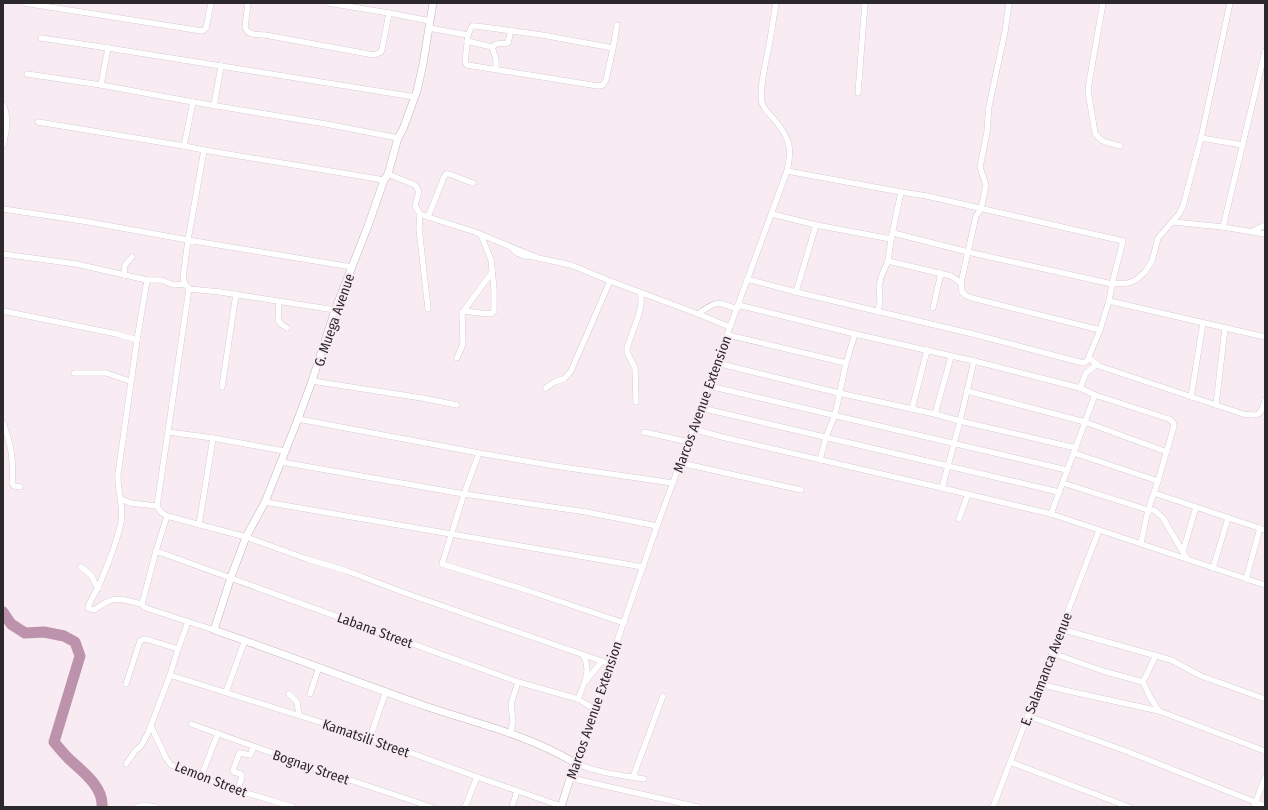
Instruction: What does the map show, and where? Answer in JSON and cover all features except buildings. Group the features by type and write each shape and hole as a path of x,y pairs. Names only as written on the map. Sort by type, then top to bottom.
{"street":[{"path":"24,3 202,31 206,28 210,3"},
{"path":"248,3 245,27 249,33 374,54 381,52 389,13"},
{"path":"328,3 389,13 492,46 496,44 508,43 511,30"},
{"name":"G. Muega Avenue","path":"214,630 246,537 265,502 298,419 335,310 386,177 398,138 415,97 423,64 433,3"},
{"name":"Marcos Avenue Extension","path":"561,806 643,567 787,172 790,156 787,140 779,126 764,108 761,98 776,3"},
{"path":"858,93 866,3"},
{"path":"1009,3 1005,32 989,106 980,167 986,185 981,209 976,216 960,283 962,292 968,297 1100,330"},
{"path":"1103,3 1088,91 1095,133 1098,139 1120,146"},
{"path":"893,233 968,252 1112,284 1128,283 1136,280 1145,272 1152,261 1158,238 1179,214 1185,201 1201,138 1230,3"},
{"path":"613,48 474,25 471,28 468,38 465,64 598,86 603,85 606,80 613,48 618,25"},
{"path":"42,38 415,97"},
{"path":"492,46 496,59 496,69"},
{"path":"101,85 108,48"},
{"path":"1223,227 1242,145 1262,75 1265,51"},
{"path":"214,106 221,66"},
{"path":"27,74 101,85 398,138"},
{"path":"184,146 193,102"},
{"path":"3,104 7,115 8,124 3,145"},
{"path":"38,122 204,150 386,177 415,185 419,190 415,206 420,214 419,228 428,309"},
{"path":"1201,138 1242,145"},
{"path":"204,150 183,272 185,284 190,289 236,294 335,310"},
{"path":"748,279 796,292 973,334 1083,363 1089,358 1100,330 1109,301 1123,241 921,195 787,172"},
{"path":"428,216 446,174 473,183"},
{"path":"878,312 880,299 879,286 881,276 888,261 900,192"},
{"path":"972,207 976,216"},
{"path":"3,209 83,221 352,267"},
{"path":"420,214 482,235 538,258 571,265 730,327"},
{"path":"772,214 816,225 891,240"},
{"path":"1173,222 1223,227 1265,234"},
{"path":"796,292 816,225"},
{"path":"1250,232 1265,225"},
{"path":"464,311 488,314 492,313 494,310 491,260 482,235"},
{"path":"3,254 76,264 147,280 160,280 174,285 185,284"},
{"path":"124,275 125,265 132,257"},
{"path":"888,261 951,276 960,283"},
{"path":"457,358 463,344 461,316 492,271"},
{"path":"951,276 963,271"},
{"path":"933,308 941,273"},
{"path":"147,280 130,381 118,474 118,487 122,511 121,522 98,588 88,608 90,610 94,610 110,599 118,599 142,604 148,609 245,640 425,706 510,733 557,753 575,763 605,773 644,779"},
{"path":"546,388 554,382 564,379 571,371 610,281"},
{"path":"190,289 157,506 161,512 167,516 246,537 347,571 610,664"},
{"path":"636,402 634,368 627,352 627,348 638,317 641,305 641,293"},
{"path":"222,388 236,294"},
{"path":"1109,301 1265,337"},
{"path":"279,302 278,320 287,328"},
{"path":"698,314 712,304 719,303 738,307 927,350 950,357 974,361 1080,388 1095,395 1170,420 1174,426 1148,510 1141,543"},
{"path":"3,311 117,334 137,340"},
{"path":"1192,397 1203,323"},
{"path":"1216,405 1225,328"},
{"path":"820,460 834,415 846,363 855,334"},
{"path":"728,335 846,363"},
{"path":"912,409 927,350"},
{"path":"935,414 950,357"},
{"path":"1089,358 1096,365 1243,414 1259,414 1265,400"},
{"path":"942,488 974,361"},
{"path":"717,363 839,393 935,414 1075,450 1158,481"},
{"path":"1080,388 1086,373 1096,365"},
{"path":"74,373 106,373 130,381"},
{"path":"312,381 422,398 456,405"},
{"path":"709,386 1067,470"},
{"path":"967,391 1085,422 1167,452"},
{"path":"1051,514 1095,395"},
{"path":"702,408 1059,492"},
{"path":"298,419 555,466 673,483"},
{"path":"3,423 13,459 12,483 14,486 20,487"},
{"path":"693,429 1051,514 1265,585"},
{"path":"168,432 213,438 284,451"},
{"path":"644,432 689,442"},
{"path":"199,525 213,438"},
{"path":"480,453 464,494 442,564 624,623"},
{"path":"281,462 464,494 586,512 658,526"},
{"path":"681,462 801,490"},
{"path":"1062,483 1148,510 1154,510 1163,518 1187,559"},
{"path":"1154,493 1262,529 1246,579"},
{"path":"959,519 968,494"},
{"path":"121,499 130,503 157,506"},
{"path":"265,502 643,567"},
{"path":"1183,551 1196,507"},
{"path":"142,604 167,516"},
{"path":"1213,568 1228,518"},
{"name":"E. Salamanca Avenue","path":"993,807 1099,530"},
{"name":"Labana Street","path":"156,551 518,682 578,699 594,709"},
{"path":"81,567 91,575 98,588"},
{"path":"126,764 135,751 141,746 151,726 188,622"},
{"path":"1061,629 1156,655 1176,662 1200,676 1265,699"},
{"path":"126,684 138,644 142,640 146,639 178,649"},
{"path":"226,692 245,640"},
{"path":"1052,653 1143,682 1159,711"},
{"path":"578,699 588,666 583,655"},
{"path":"1143,682 1156,655"},
{"path":"584,683 602,661"},
{"path":"310,694 319,667"},
{"name":"Kamatsili Street","path":"170,675 370,738 477,778 561,806"},
{"path":"510,733 513,723 511,704 518,682"},
{"path":"1040,684 1159,711 1265,751"},
{"path":"370,738 386,691"},
{"path":"289,694 297,702 299,715"},
{"path":"633,777 663,696"},
{"path":"1028,716 1126,751 1255,804 1265,806"},
{"name":"Bognay Street","path":"191,724 254,747 432,807"},
{"name":"Lemon Street","path":"151,726 168,762 176,767 238,790 293,807"},
{"path":"201,777 218,733"},
{"path":"238,790 242,778 240,774 234,772 233,770 239,754 250,755 254,747"},
{"path":"1010,762 1129,807"},
{"path":"1255,804 1265,777"},
{"path":"465,807 477,778"},
{"path":"570,778 698,807"},
{"path":"512,807 517,791"},
{"path":"137,807 144,805 155,807"}],"waterway":[{"path":"3,612 11,624 25,633 44,632 64,636 75,642 80,656 54,742 96,786 100,793 102,807"}]}
